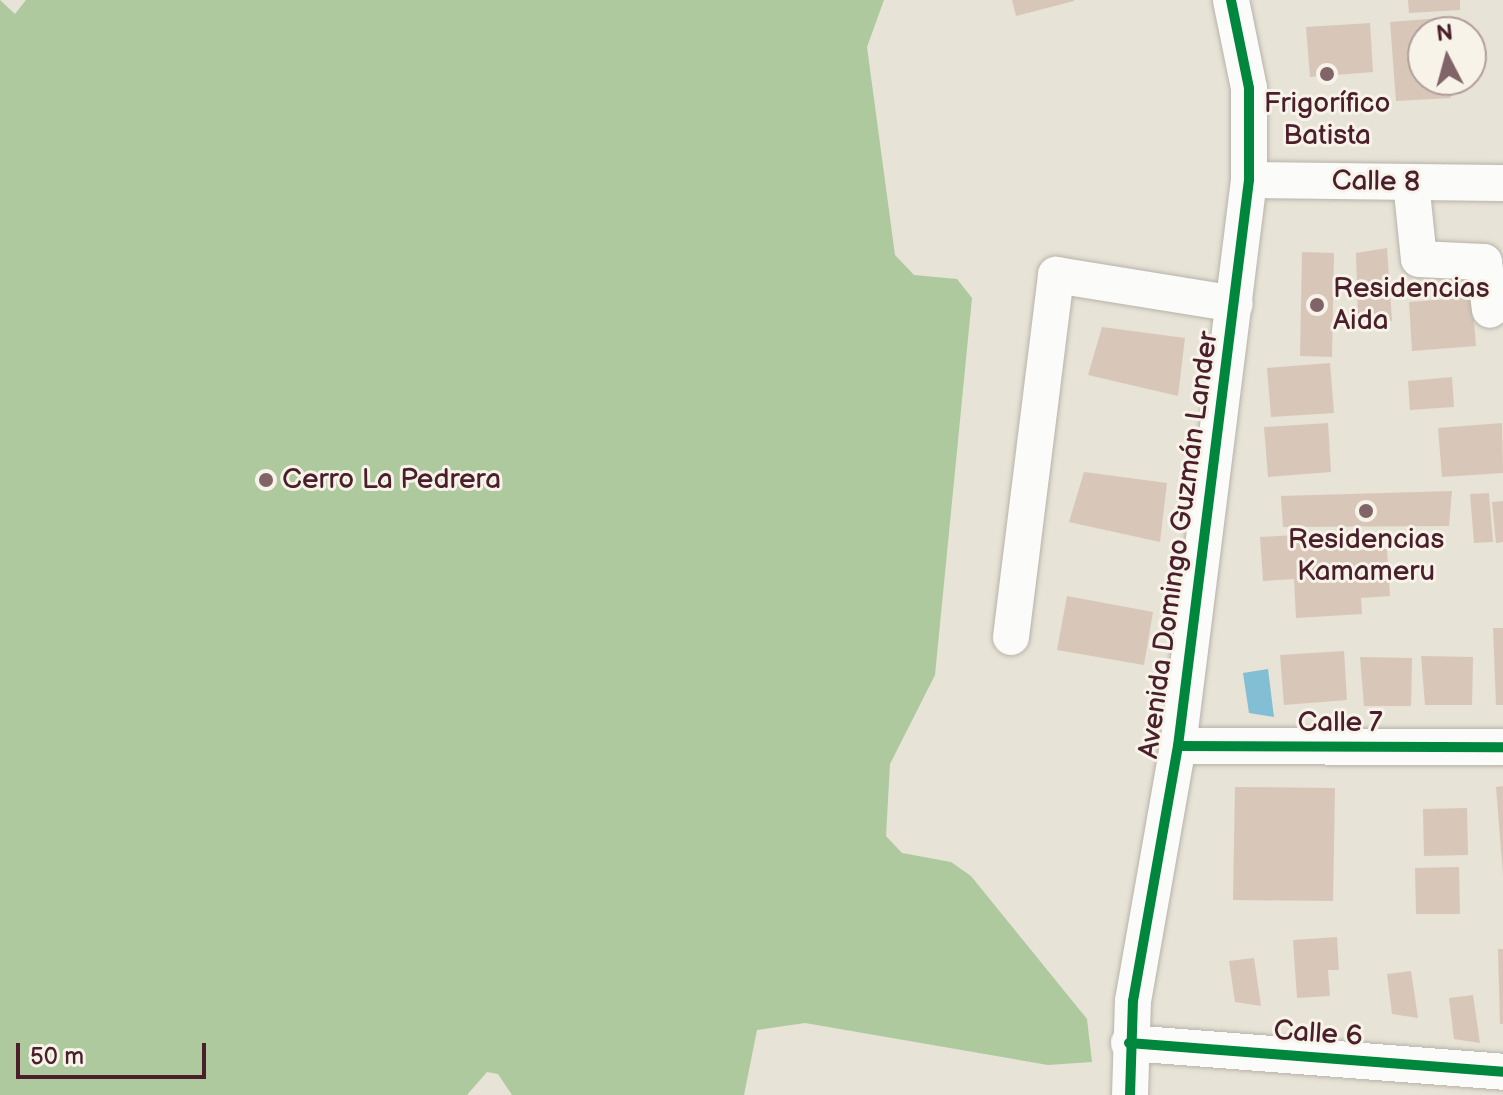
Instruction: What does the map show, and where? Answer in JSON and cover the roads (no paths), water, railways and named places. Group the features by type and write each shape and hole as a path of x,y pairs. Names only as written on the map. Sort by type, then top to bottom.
{"street":[{"name":"Avenida Domingo Guzmán Lander","path":"1130,1095 1129,1043 1178,746 1249,180 1249,88 1231,0"},
{"name":"Calle 8","path":"1249,180 1503,183"},
{"path":"1411,182 1419,259 1484,262 1490,310"},
{"path":"1011,637 1056,275 1235,304"},
{"name":"Calle 7","path":"1178,746 1503,747"},
{"name":"Calle 6","path":"1129,1043 1503,1072"}],"water":[{"path":"1268,669 1274,717 1249,713 1243,673"}],"place":[{"name":"Frigorífico Batista","path":"1327,74"},
{"name":"Residencias Aida","path":"1317,305"},
{"name":"Cerro La Pedrera","path":"266,480"},
{"name":"Residencias Kamameru","path":"1366,511"}]}
